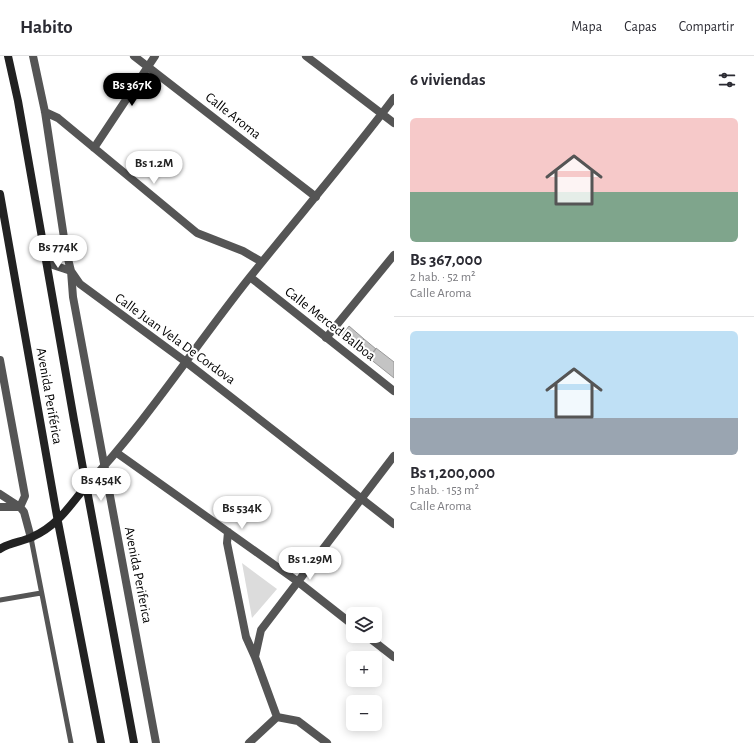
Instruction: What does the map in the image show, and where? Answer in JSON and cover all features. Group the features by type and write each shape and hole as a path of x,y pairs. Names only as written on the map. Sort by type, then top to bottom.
{"street":[{"path":"8,56 18,101 86,486 134,743"},
{"name":"Calle Juan Vela De Cordova","path":"33,56 45,112 66,251 71,271 80,284 88,292 186,362 394,524"},
{"name":"Calle Aroma","path":"134,56 316,197"},
{"path":"94,148 155,56"},
{"path":"306,56 394,123"},
{"path":"0,549 6,545 31,538 58,522 86,486 117,453 250,277 316,197 394,98"},
{"path":"45,112 58,118 197,233 243,251 262,262"},
{"name":"Avenida Periférica","path":"0,194 58,522 102,743"},
{"path":"326,338 394,256"},
{"path":"46,263 71,271"},
{"name":"Avenida Periferica","path":"71,271 73,297 156,743"},
{"name":"Calle Merced Balboa","path":"250,277 394,391"},
{"path":"0,360 25,496 20,507"},
{"path":"117,453 297,582 346,620"},
{"path":"255,657 261,630 394,456"},
{"path":"0,494 20,507 24,512 31,538"},
{"path":"0,507 20,507"},
{"path":"228,532 227,543 246,637 277,717"},
{"path":"376,643 394,657"},
{"path":"249,743 277,717"},
{"path":"277,717 298,721 327,743"}],"lane":[{"path":"31,538 71,743"},
{"path":"0,600 41,593"}],"shaded area":[{"path":"242,563 277,589 252,618"}],"building":[{"path":"349,326 364,339 356,349 343,339 342,335"},
{"path":"364,339 376,349 369,358 356,349"},
{"path":"376,348 394,362 394,378 369,358"}]}
